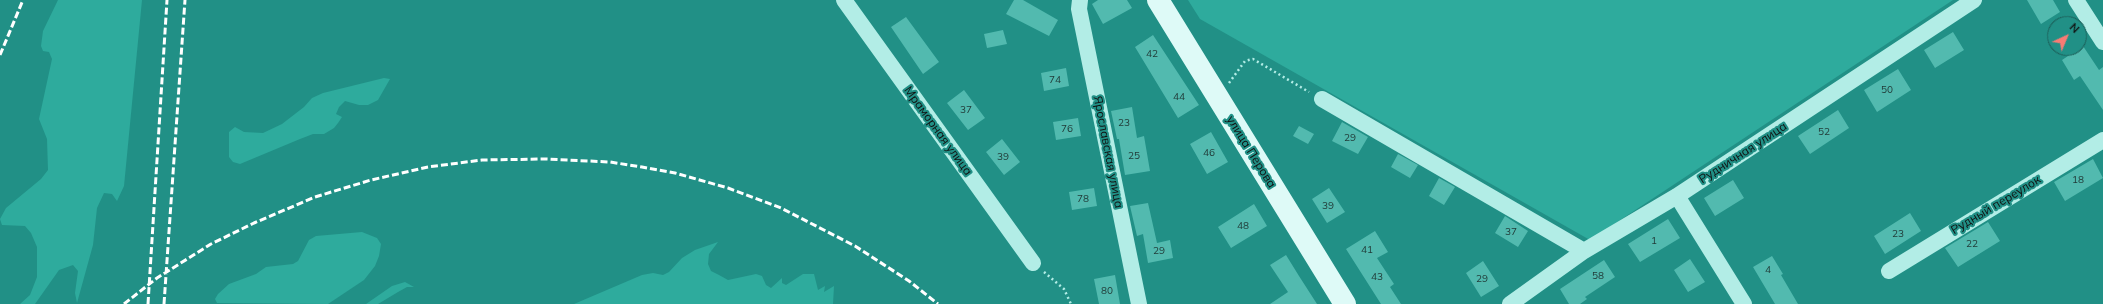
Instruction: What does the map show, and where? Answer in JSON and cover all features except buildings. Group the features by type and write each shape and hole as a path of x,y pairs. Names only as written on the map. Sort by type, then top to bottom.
{"main road":[{"name":"улица Перова","path":"1158,0 1345,304"}],"street":[{"name":"Мраморная улица","path":"844,0 1033,263"},
{"name":"Ярославская улица","path":"1080,0 1079,9 1139,304"},
{"name":"Рудничная улица","path":"1510,304 1584,251 1678,196 1974,0"},
{"path":"2076,0 2103,42"},
{"path":"1322,99 1584,251"},
{"name":"Рудный переулок","path":"1889,271 2103,140"},
{"path":"1678,196 1744,304"}],"path":[{"path":"1229,83 1245,61 1252,59 1322,99"},
{"path":"1033,263 1064,289 1072,304"}],"green space":[{"path":"58,0 142,0 124,186 117,201 112,194 104,193 97,208 93,245 77,303 75,293 78,271 73,265 59,270 35,304 20,304 30,295 37,277 37,247 31,233 25,226 2,225 0,219 6,208 41,179 48,170 47,139 39,119 52,59 49,52 43,51 41,46 43,31"},
{"path":"1188,0 1953,0 1590,240 1200,19"},
{"path":"384,78 390,79 378,100 368,105 359,105 345,101 339,107 336,114 342,117 334,128 324,134 313,134 240,164 233,162 229,157 229,132 235,127 244,132 263,133 282,124 304,107 312,98 323,93"},
{"path":"362,232 377,238 381,244 379,256 375,266 364,280 328,304 217,303 215,299 218,294 229,284 256,274 266,267 293,264 298,261 309,240 316,236"},
{"path":"718,242 709,254 708,264 711,271 728,280 756,274 762,276 766,285 771,288 782,278 782,283 786,285 803,274 814,274 818,290 825,286 824,292 834,286 833,304 574,304 642,275 653,273 663,275 669,272 682,258 695,250"},
{"path":"405,282 414,287 407,287 378,304 366,304 392,286"}],"railway":[{"path":"0,55 23,0"},
{"path":"148,304 167,0"},
{"path":"164,304 185,0"},
{"path":"124,304 157,278 211,244 254,223 315,197 371,180 428,167 482,160 545,159 610,162 642,167 675,173 728,188 781,208 855,246 909,281 938,304"}]}
